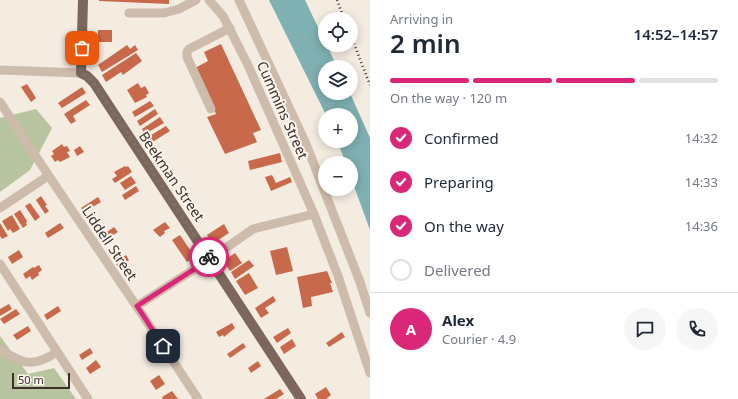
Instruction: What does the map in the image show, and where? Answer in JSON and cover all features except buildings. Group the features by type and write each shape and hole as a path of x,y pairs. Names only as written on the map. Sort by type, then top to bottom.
{"main road":[{"path":"81,73 83,0"},
{"name":"Beekman Street","path":"81,73 87,76 94,83 301,399"}],"street":[{"path":"129,13 164,13 179,9 196,0"},
{"name":"Cummins Street","path":"209,0 223,16 230,28 314,214 338,276 370,373"},
{"path":"239,0 306,144 360,282 370,313"},
{"path":"211,110 187,57 187,52 189,49 230,28"},
{"path":"0,70 81,73"},
{"name":"Liddell Street","path":"0,102 198,399"},
{"path":"0,208 48,176"},
{"path":"137,306 210,259 252,229 314,214"},
{"path":"0,264 88,399"},
{"path":"0,349 17,360 31,362 48,358 57,352"}],"green space":[{"path":"36,109 52,128 30,170 0,192 0,118"},
{"path":"0,336 28,374 54,368 76,399 0,399"}],"water":[{"path":"269,0 305,0 318,27 318,52 330,52 334,60 318,60 318,99"},
{"path":"319,100 353,100 357,108 323,108"},
{"path":"358,111 370,138 370,230 358,196 358,156 343,156 340,148 358,148"}],"railway":[{"path":"337,0 341,12"},
{"path":"357,52 370,85"}],"way so far":[{"path":"82,48 81,73 87,76 94,83 209,257"}],"route":[{"path":"163,346 137,306 210,259 209,257"}]}
